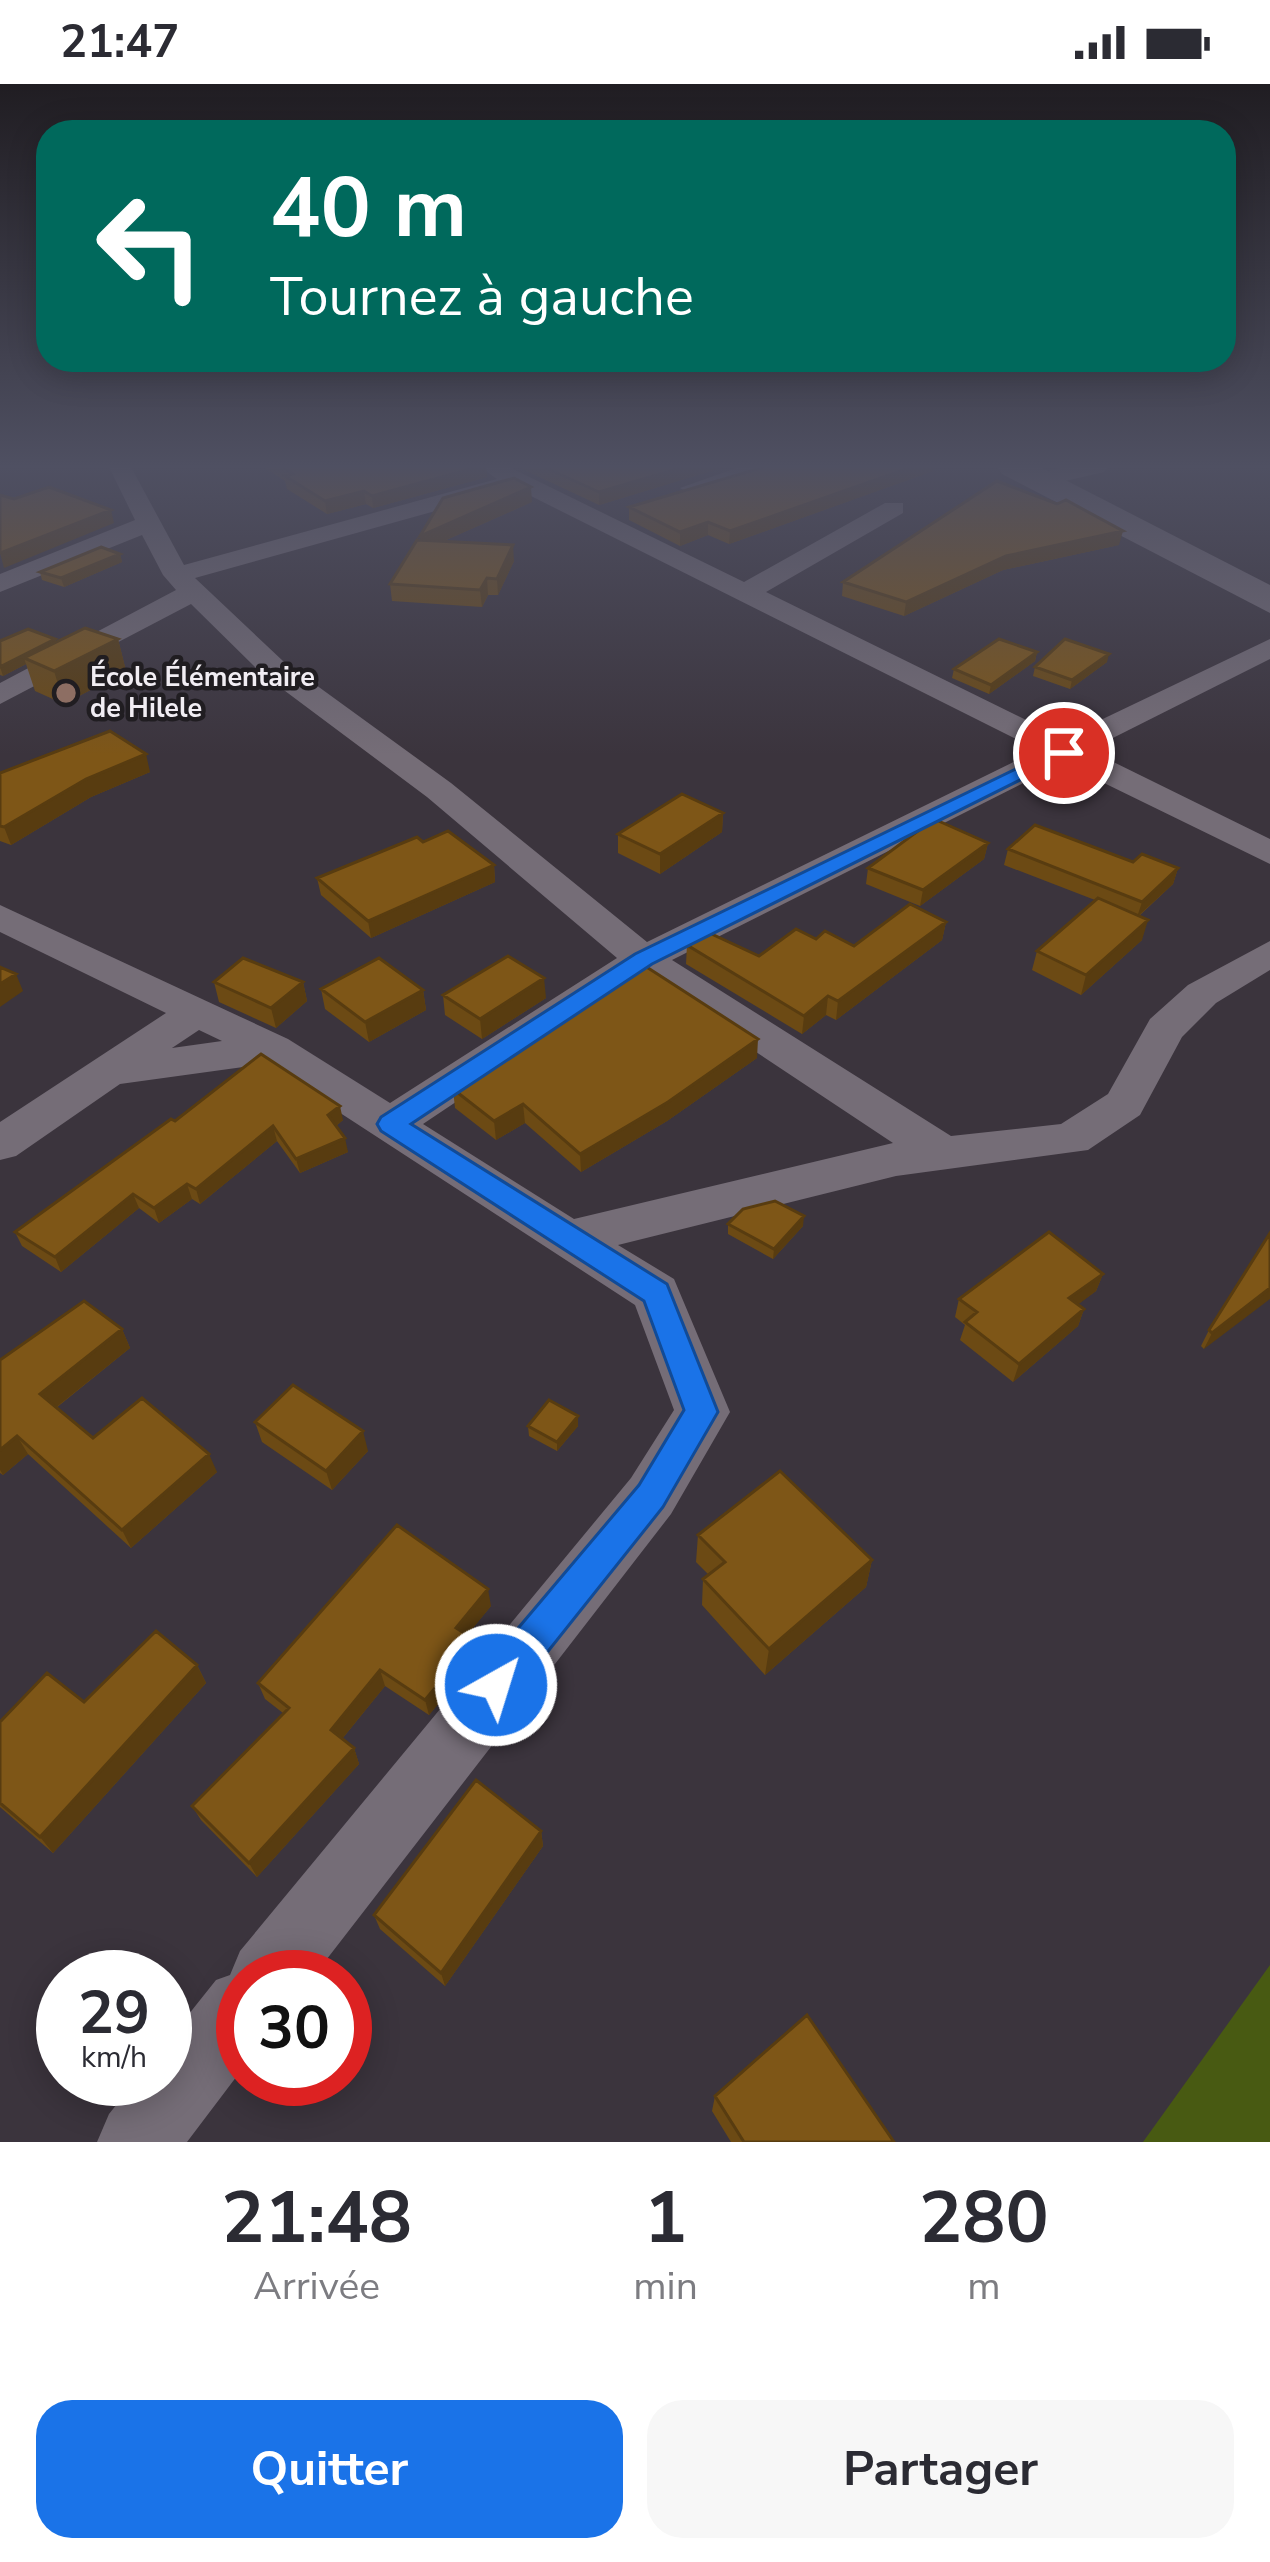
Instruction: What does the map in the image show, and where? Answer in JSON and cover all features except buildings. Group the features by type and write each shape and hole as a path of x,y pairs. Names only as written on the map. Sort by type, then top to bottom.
{"street":[{"path":"0,584 51,563"},
{"path":"170,563 183,584 272,667 439,790 644,959 944,1154"},
{"path":"8,684 183,584 251,563"},
{"path":"683,563 1270,853"},
{"path":"745,593 798,563"},
{"path":"1195,563 1270,602"},
{"path":"390,1124 644,959 1270,648"},
{"path":"0,917 273,1048 656,1293 702,1412 651,1496 288,1950"},
{"path":"568,1239 896,1159 1072,1139 1124,1104 1165,1029 1202,994 1270,953"},
{"path":"0,1144 194,1014"},
{"path":"105,1072 273,1048"},
{"path":"137,2142 216,2041"}],"green space":[{"path":"1270,1965 1270,2142 1143,2142"}],"place":[{"name":"École Élémentaire de Hilele","path":"66,693"}],"route":[{"path":"496,1685 651,1496 702,1412 656,1293 390,1124 644,959 1064,753"}]}
